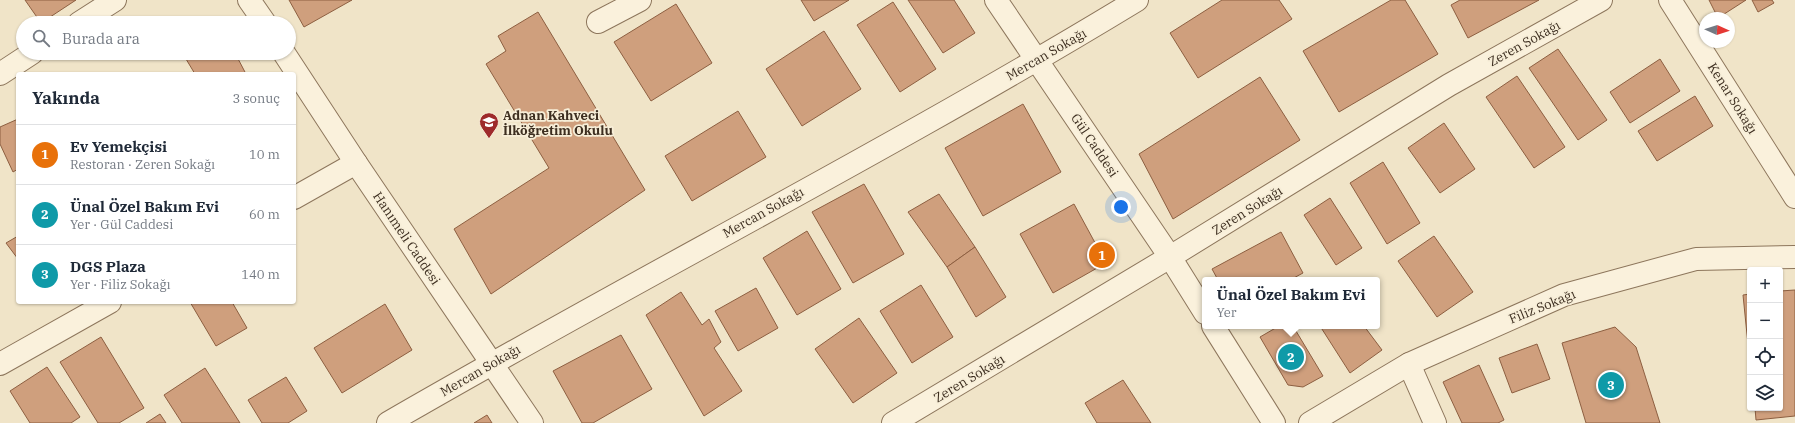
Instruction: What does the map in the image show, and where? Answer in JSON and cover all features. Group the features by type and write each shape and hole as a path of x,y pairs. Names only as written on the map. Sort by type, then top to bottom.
{"street":[{"path":"90,16 115,0"},
{"path":"250,0 260,16"},
{"path":"598,22 640,0"},
{"name":"Gül Caddesi","path":"996,0 1170,257 1202,308"},
{"name":"Mercan Sokağı","path":"388,423 492,362 1038,60 1137,0"},
{"name":"Zeren Sokağı","path":"894,423 1170,257 1449,85 1601,0"},
{"name":"Kenar Sokağı","path":"1670,0 1795,197"},
{"path":"0,74 21,60"},
{"name":"Hanımeli Caddesi","path":"289,60 356,163 532,423"},
{"path":"296,197 356,163"},
{"name":"Filiz Sokağı","path":"1310,423 1409,364 1564,295 1696,259 1795,257"},
{"path":"0,364 106,304"},
{"path":"1215,329 1274,423"},
{"path":"1409,364 1435,423"}],"building":[{"path":"25,0 76,0 52,16 36,16"},
{"path":"289,0 352,0 304,27"},
{"path":"801,0 849,0 814,21"},
{"path":"908,0 954,0 975,33 943,53"},
{"path":"1222,0 1279,0 1292,19 1198,78 1170,33"},
{"path":"1391,0 1405,0 1438,54 1339,112 1303,51"},
{"path":"1460,0 1539,0 1468,38 1451,5"},
{"path":"1709,0 1746,0 1727,12 1715,12"},
{"path":"1752,0 1772,0 1774,3 1758,12"},
{"path":"893,2 936,69 900,92 857,25"},
{"path":"676,4 712,63 651,101 614,42"},
{"path":"538,12 645,190 491,294 454,229 549,168 486,64 506,51 498,36"},
{"path":"824,31 861,89 802,126 766,69"},
{"path":"1558,49 1607,120 1578,140 1529,68"},
{"path":"1660,59 1680,91 1630,123 1610,92"},
{"path":"187,60 239,60 245,72 194,72"},
{"path":"1517,76 1565,147 1534,168 1486,97"},
{"path":"1260,77 1300,140 1173,219 1139,154"},
{"path":"1695,96 1713,126 1657,161 1638,131"},
{"path":"1023,104 1061,172 983,216 945,148"},
{"path":"738,111 766,157 692,201 665,156"},
{"path":"16,120 16,170 13,172 0,144 0,127"},
{"path":"1444,123 1475,169 1440,193 1408,148"},
{"path":"1383,162 1420,223 1387,244 1350,183"},
{"path":"864,184 904,254 853,283 812,212"},
{"path":"939,194 975,247 947,267 908,212"},
{"path":"1330,198 1362,248 1336,265 1304,215"},
{"path":"1074,204 1106,263 1053,293 1020,234"},
{"path":"807,231 841,289 797,315 763,258"},
{"path":"1281,232 1303,273 1296,277 1216,277 1212,269"},
{"path":"1434,236 1473,292 1437,317 1398,261"},
{"path":"16,237 16,256 6,243"},
{"path":"975,247 1006,297 976,317 947,267"},
{"path":"921,285 953,337 912,363 880,311"},
{"path":"756,288 778,328 738,351 715,311"},
{"path":"1795,290 1795,416 1756,420 1755,411 1783,411 1783,291"},
{"path":"681,292 702,325 709,319 721,342 714,348 742,391 704,416 646,315"},
{"path":"1747,294 1747,334 1743,295"},
{"path":"191,304 233,304 247,328 216,346"},
{"path":"385,304 412,350 342,393 314,348"},
{"path":"859,318 897,373 853,403 815,349"},
{"path":"1615,327 1636,347 1660,423 1586,423 1562,343"},
{"path":"1274,329 1295,329 1323,376 1303,387 1288,385 1260,337"},
{"path":"1322,329 1366,329 1382,350 1350,373"},
{"path":"621,335 652,389 593,423 582,423 553,371"},
{"path":"101,337 144,408 119,423 98,423 60,362"},
{"path":"1537,344 1550,379 1512,393 1499,358"},
{"path":"1479,365 1504,420 1498,423 1462,423 1443,382"},
{"path":"47,367 80,417 71,423 30,423 10,391"},
{"path":"205,368 240,423 182,423 164,395"},
{"path":"286,377 307,411 288,423 262,423 248,400"},
{"path":"1123,380 1151,423 1097,423 1085,403"},
{"path":"160,414 166,423 146,423"},
{"path":"487,415 492,423 474,423"}],"place":[{"name":"Adnan Kahveci İlköğretim Okulu","path":"489,139"},
{"name":"Ev Yemekçisi","path":"1102,255"},
{"name":"Ünal Özel Bakım Evi","path":"1291,357"},
{"name":"DGS Plaza","path":"1611,385"}]}
